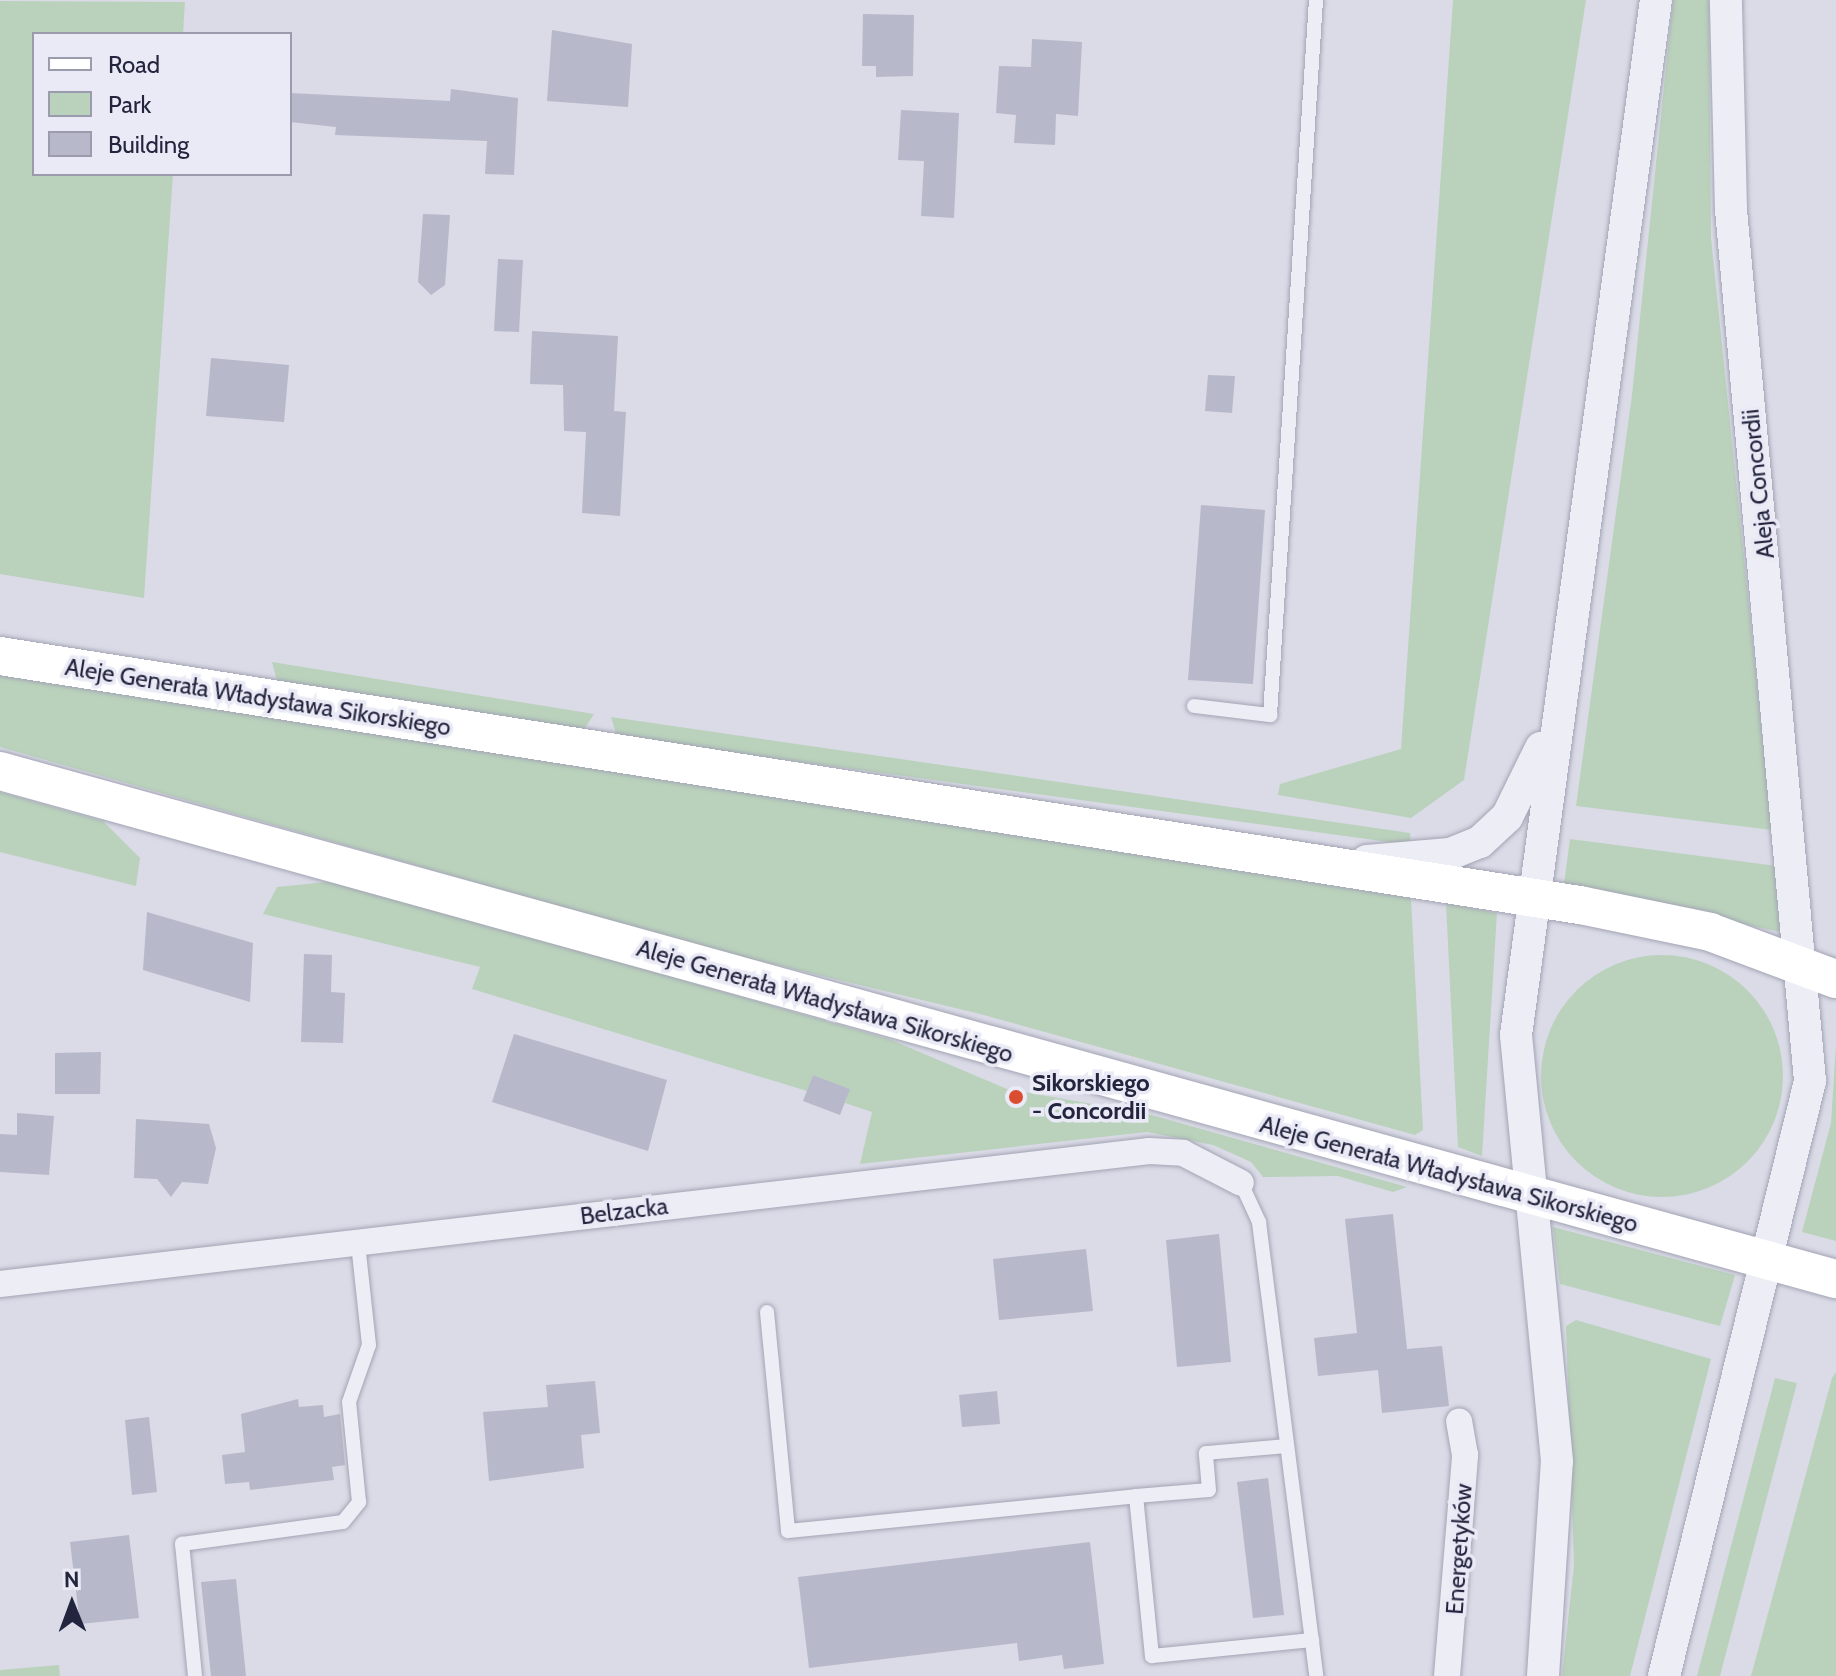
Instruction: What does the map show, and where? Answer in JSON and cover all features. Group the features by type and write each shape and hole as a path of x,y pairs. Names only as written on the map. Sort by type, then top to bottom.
{"main road":[{"name":"Aleje Generała Władysława Sikorskiego","path":"0,656 1532,899 1710,932 1819,974"},
{"name":"Aleje Generała Władysława Sikorskiego","path":"0,771 1532,1199 1836,1279"}],"street":[{"name":"Aleja Concordii","path":"1664,1676 1808,1099 1819,974 1731,210 1726,0"},
{"path":"1543,1676 1557,1461 1532,1199 1515,1060 1553,723 1653,2"},
{"path":"1322,864 1435,856 1480,842 1507,817 1553,723"},
{"name":"Belzacka","path":"0,1284 1149,1151 1183,1153 1241,1183"},
{"name":"Energetyków","path":"1447,1676 1465,1455 1459,1422"}],"lane":[{"path":"1194,706 1270,715 1316,0"},
{"path":"1241,1183 1259,1222 1316,1676"},
{"path":"195,1676 182,1544 343,1522 359,1502 349,1402 369,1345 358,1243"},
{"path":"767,1312 788,1531 1209,1490 1206,1453 1286,1446"},
{"path":"1136,1496 1152,1656 1312,1640"}],"green space":[{"path":"1453,0 1586,0 1464,780 1411,818 1278,795 1280,784 1401,749"},
{"path":"1673,0 1709,0 1711,238 1772,830 1576,806 1632,395"},
{"path":"0,1 185,2 183,32 32,32 32,176 173,176 144,598 0,574"},
{"path":"272,662 594,714 583,731 277,681"},
{"path":"0,675 1411,898 1423,1130 1415,1135 980,1014 702,947 0,747"},
{"path":"611,717 1410,833 1411,845 617,737"},
{"path":"0,792 103,821 140,858 136,886 0,852"},
{"path":"1570,839 1777,866 1784,933 1564,884"},
{"path":"336,881 889,1039 1007,1089 1148,1114 1407,1187 1393,1192 1338,1176 1263,1177 1251,1162 1213,1145 1147,1132 860,1164 872,1112 845,1103 849,1089 813,1075 807,1091 472,989 480,967 263,914 277,887"},
{"path":"1446,903 1497,913 1482,1156 1458,1147"},
{"path":"1662,955 1708,964 1747,991 1774,1030 1783,1076 1774,1122 1747,1161 1708,1188 1662,1197 1616,1188 1577,1161 1550,1122 1541,1076 1550,1030 1577,991 1616,964"},
{"path":"1836,1045 1836,1241 1802,1232 1831,1123"},
{"path":"1553,1227 1735,1275 1720,1326 1560,1284"},
{"path":"1576,1320 1711,1359 1630,1676 1562,1676 1574,1565 1566,1326"},
{"path":"1836,1372 1836,1676 1751,1676 1832,1378"},
{"path":"1775,1378 1797,1383 1720,1676 1697,1676"},
{"path":"59,1665 60,1676 0,1676 0,1670"}],"building":[{"path":"863,14 914,15 913,76 876,77 876,66 862,66"},
{"path":"552,30 632,44 628,107 547,101"},
{"path":"1032,39 1082,42 1078,116 1056,114 1055,145 1014,143 1016,115 996,113 999,66 1031,67"},
{"path":"451,89 518,98 514,175 485,174 487,141 335,135 336,127 292,122 292,93 450,101"},
{"path":"901,110 959,113 954,218 921,216 924,161 898,160"},
{"path":"423,214 450,215 445,285 431,295 418,282"},
{"path":"498,259 523,260 519,332 494,331"},
{"path":"532,331 618,336 614,411 626,412 620,516 582,513 586,432 564,431 563,385 530,384"},
{"path":"211,358 289,365 284,422 206,416"},
{"path":"1208,375 1235,376 1232,413 1205,411"},
{"path":"1201,505 1265,510 1253,684 1188,680"},
{"path":"147,912 253,943 250,1002 143,970"},
{"path":"304,954 332,955 331,992 345,993 343,1043 301,1042"},
{"path":"514,1034 667,1080 648,1151 492,1102"},
{"path":"101,1052 100,1094 55,1094 55,1053"},
{"path":"813,1075 850,1089 840,1115 803,1101"},
{"path":"17,1113 54,1116 49,1175 0,1172 0,1134 17,1135"},
{"path":"136,1119 209,1124 216,1148 208,1184 182,1182 171,1197 157,1179 134,1178"},
{"path":"1393,1214 1407,1349 1442,1346 1449,1406 1382,1413 1378,1370 1318,1376 1314,1338 1357,1333 1345,1219"},
{"path":"1219,1234 1231,1362 1177,1367 1166,1240"},
{"path":"1086,1249 1093,1311 999,1320 993,1259"},
{"path":"595,1381 600,1433 581,1435 584,1468 489,1481 483,1412 548,1407 546,1385"},
{"path":"997,1391 1000,1424 962,1427 959,1395"},
{"path":"298,1399 299,1407 323,1405 324,1417 340,1414 345,1465 332,1467 334,1480 250,1490 249,1482 225,1484 222,1455 245,1452 241,1414"},
{"path":"149,1417 157,1492 132,1495 125,1420"},
{"path":"1268,1478 1284,1615 1253,1618 1237,1482"},
{"path":"129,1535 139,1618 80,1624 70,1542"},
{"path":"1090,1542 1104,1664 1064,1669 1062,1655 1019,1661 1017,1643 809,1668 798,1577"},
{"path":"236,1579 246,1676 211,1676 201,1582"}],"place":[{"name":"Sikorskiego - Concordii","path":"1016,1097"}]}
